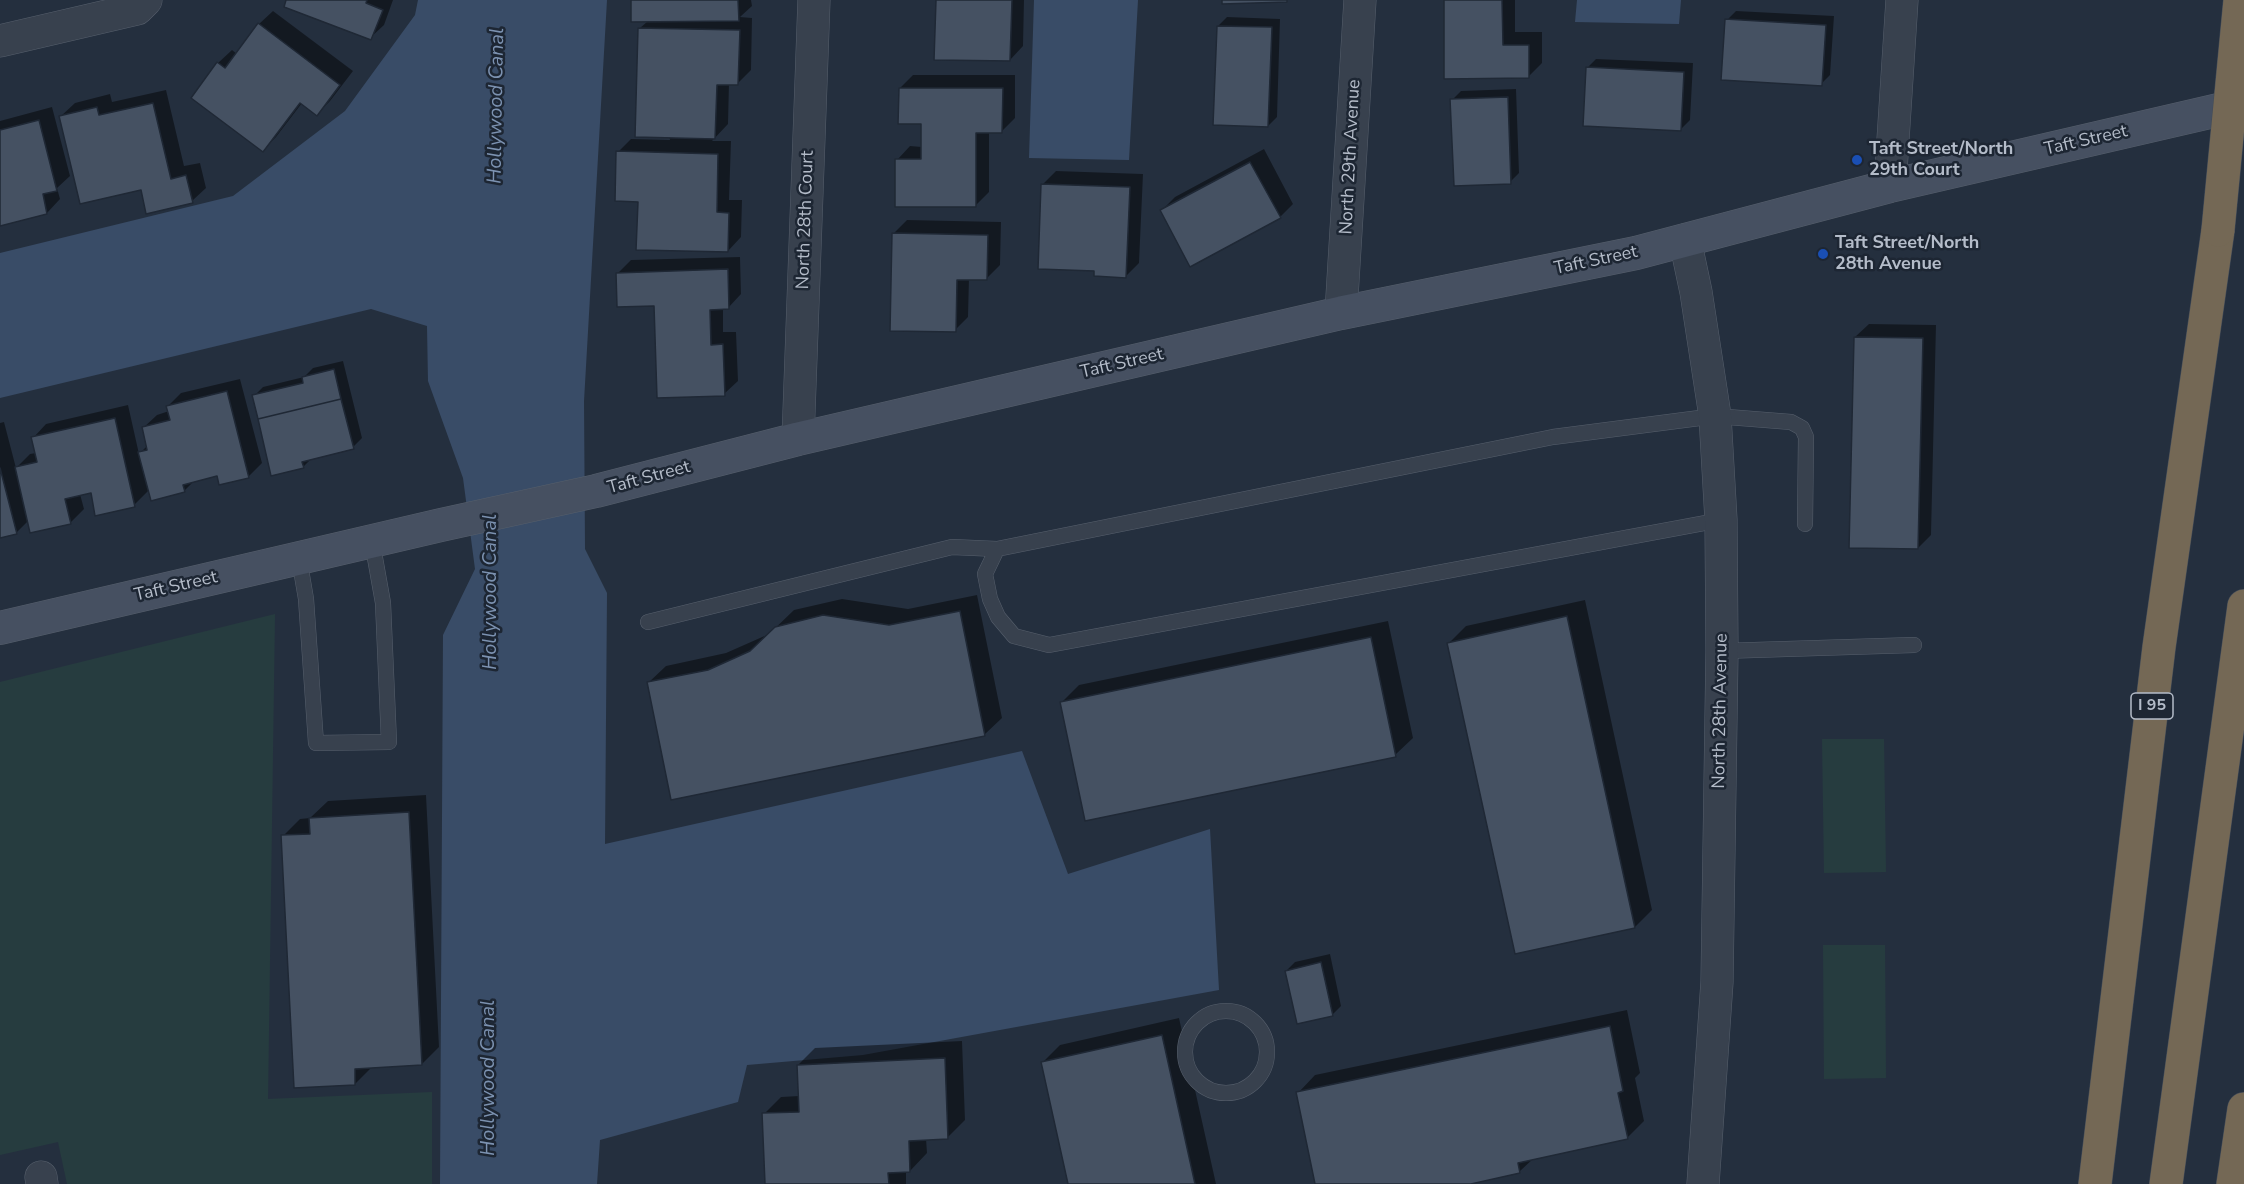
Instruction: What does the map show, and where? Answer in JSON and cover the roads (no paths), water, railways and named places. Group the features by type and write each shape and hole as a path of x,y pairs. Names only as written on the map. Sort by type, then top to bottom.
{"highway":[{"name":"I 95","path":"2095,1184 2159,647 2218,230 2240,0"},
{"path":"2166,1184 2244,606"},
{"path":"2233,1184 2244,1108"}],"street":[{"path":"0,41 137,9 146,0"},
{"name":"North 28th Court","path":"798,439 814,0"},
{"name":"North 29th Avenue","path":"1341,313 1360,0"},
{"path":"1890,186 1902,0"},
{"name":"Taft Street","path":"0,628 597,491 798,439 1341,313 1636,253 1890,186 2244,104"},
{"name":"North 28th Avenue","path":"1685,240 1696,292 1715,416 1721,520 1722,651 1717,982 1702,1184"}],"lane":[{"path":"648,622 952,548 997,549 1553,437 1715,416 1776,419 1791,422 1802,428 1806,437 1805,524"},
{"path":"997,549 985,574 990,599 998,617 1014,636 1048,645 1721,520"},
{"path":"299,558 306,599 316,743 389,742 382,603 372,541"},
{"path":"1722,651 1914,645"},
{"path":"1218,1011 1232,1011 1251,1020 1264,1036 1268,1049 1261,1076 1251,1086 1238,1092 1225,1094 1211,1092 1191,1075 1185,1063 1184,1049 1187,1036 1195,1024 1205,1016 1218,1011"}],"water":[{"name":"Hollywood Canal","path":"418,0 607,0 584,401 585,549 607,593 605,844 1022,751 1068,874 1210,829 1219,990 863,1055 747,1065 738,1102 600,1140 597,1184 440,1184 443,635 475,569 463,478 428,381 427,326 371,309 0,398 0,253 233,196 345,111 415,15"},
{"path":"1034,0 1138,0 1129,160 1029,158"},
{"path":"1577,0 1681,0 1679,24 1575,22"}],"place":[{"name":"Taft Street/North 29th Court","path":"1857,160"},
{"name":"Taft Street/North 28th Avenue","path":"1823,254"}]}
